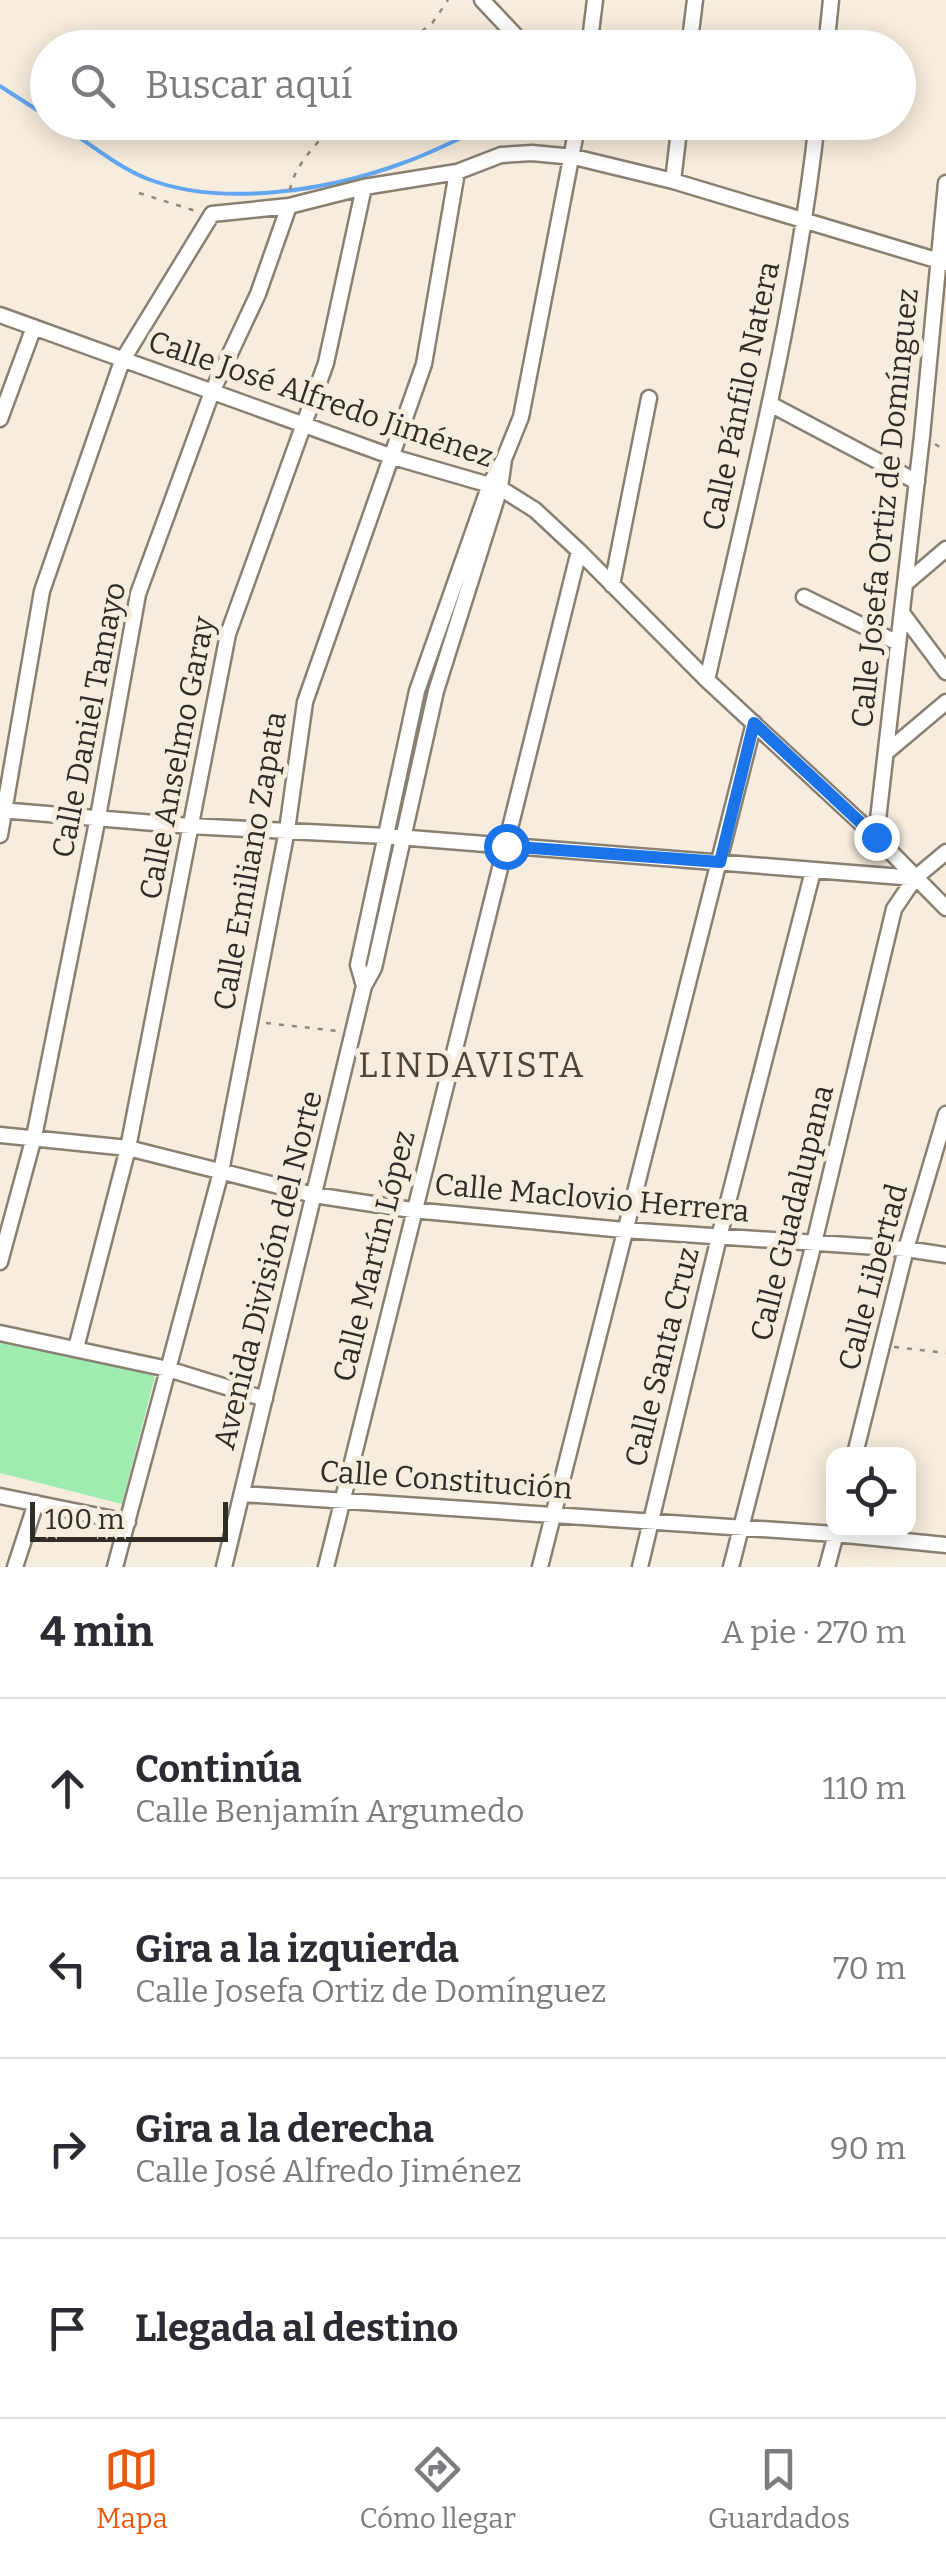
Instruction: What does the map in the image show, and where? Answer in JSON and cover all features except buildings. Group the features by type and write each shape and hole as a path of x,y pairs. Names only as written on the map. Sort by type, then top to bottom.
{"street":[{"path":"482,0 511,30"},
{"path":"592,30 596,0"},
{"path":"691,30 695,0"},
{"path":"828,30 831,0"},
{"name":"Avenida División del Norte","path":"364,986 358,964 418,691 521,417 576,140"},
{"path":"673,181 678,140"},
{"name":"Calle Pánfilo Natera","path":"707,680 770,404 806,222 815,140"},
{"path":"0,835 42,591 122,360 212,214 457,172 515,152 574,156 673,181 942,262"},
{"name":"Calle Emiliano Zapata","path":"115,1567 221,1172 286,830 306,702 424,364 457,172"},
{"name":"Calle Josefa Ortiz de Domínguez","path":"876,837 942,262 946,183"},
{"name":"Calle Anselmo Garay","path":"76,1348 128,1148 233,614 306,424 329,350 364,187"},
{"name":"Calle Daniel Tamayo","path":"0,1262 34,1137 138,594 212,392 258,294 289,200"},
{"name":"Calle José Alfredo Jiménez","path":"0,314 393,457 495,486 534,510 946,908"},
{"path":"0,419 34,327"},
{"path":"612,586 649,398"},
{"path":"770,404 916,482"},
{"name":"Avenida División del Norte","path":"224,1567 364,986 374,968 436,692 495,486"},
{"path":"905,584 946,549"},
{"name":"Calle Martín López","path":"326,1567 578,551"},
{"path":"804,597 898,643"},
{"path":"902,614 946,672"},
{"path":"888,751 946,702"},
{"path":"540,1567 754,723"},
{"path":"2,810 916,878"},
{"name":"Calle Guadalupana","path":"731,1567 894,910 916,878 946,852"},
{"name":"Calle Santa Cruz","path":"640,1567 813,871"},
{"name":"Calle Libertad","path":"857,1447 906,1249 946,1114"},
{"name":"Calle Maclovio Herrera","path":"0,1136 128,1148 314,1195 412,1210 624,1230 906,1249 946,1256"},
{"path":"0,1333 168,1369 264,1399"},
{"name":"Calle Constitución","path":"242,1494 826,1532"},
{"path":"0,1496 128,1522"},
{"path":"15,1567 36,1503"},
{"path":"827,1567 835,1537"},
{"name":"Calle Constitución","path":"878,1537 946,1545"}],"path":[{"path":"423,30 448,0"},
{"path":"289,200 292,179 322,140"},
{"path":"139,194 212,214"},
{"path":"250,1021 353,1032"},
{"path":"882,1346 946,1353"}],"green space":[{"path":"0,1337 155,1376 122,1504 0,1473"}],"waterway":[{"path":"491,0 519,30"},
{"path":"0,86 30,105"},
{"path":"83,140 148,179 177,188 242,194 343,181 374,173 456,140"}],"district":[{"name":"LINDAVISTA","path":"472,1065"}],"route":[{"path":"506,846 720,862 754,723 876,837"}]}
